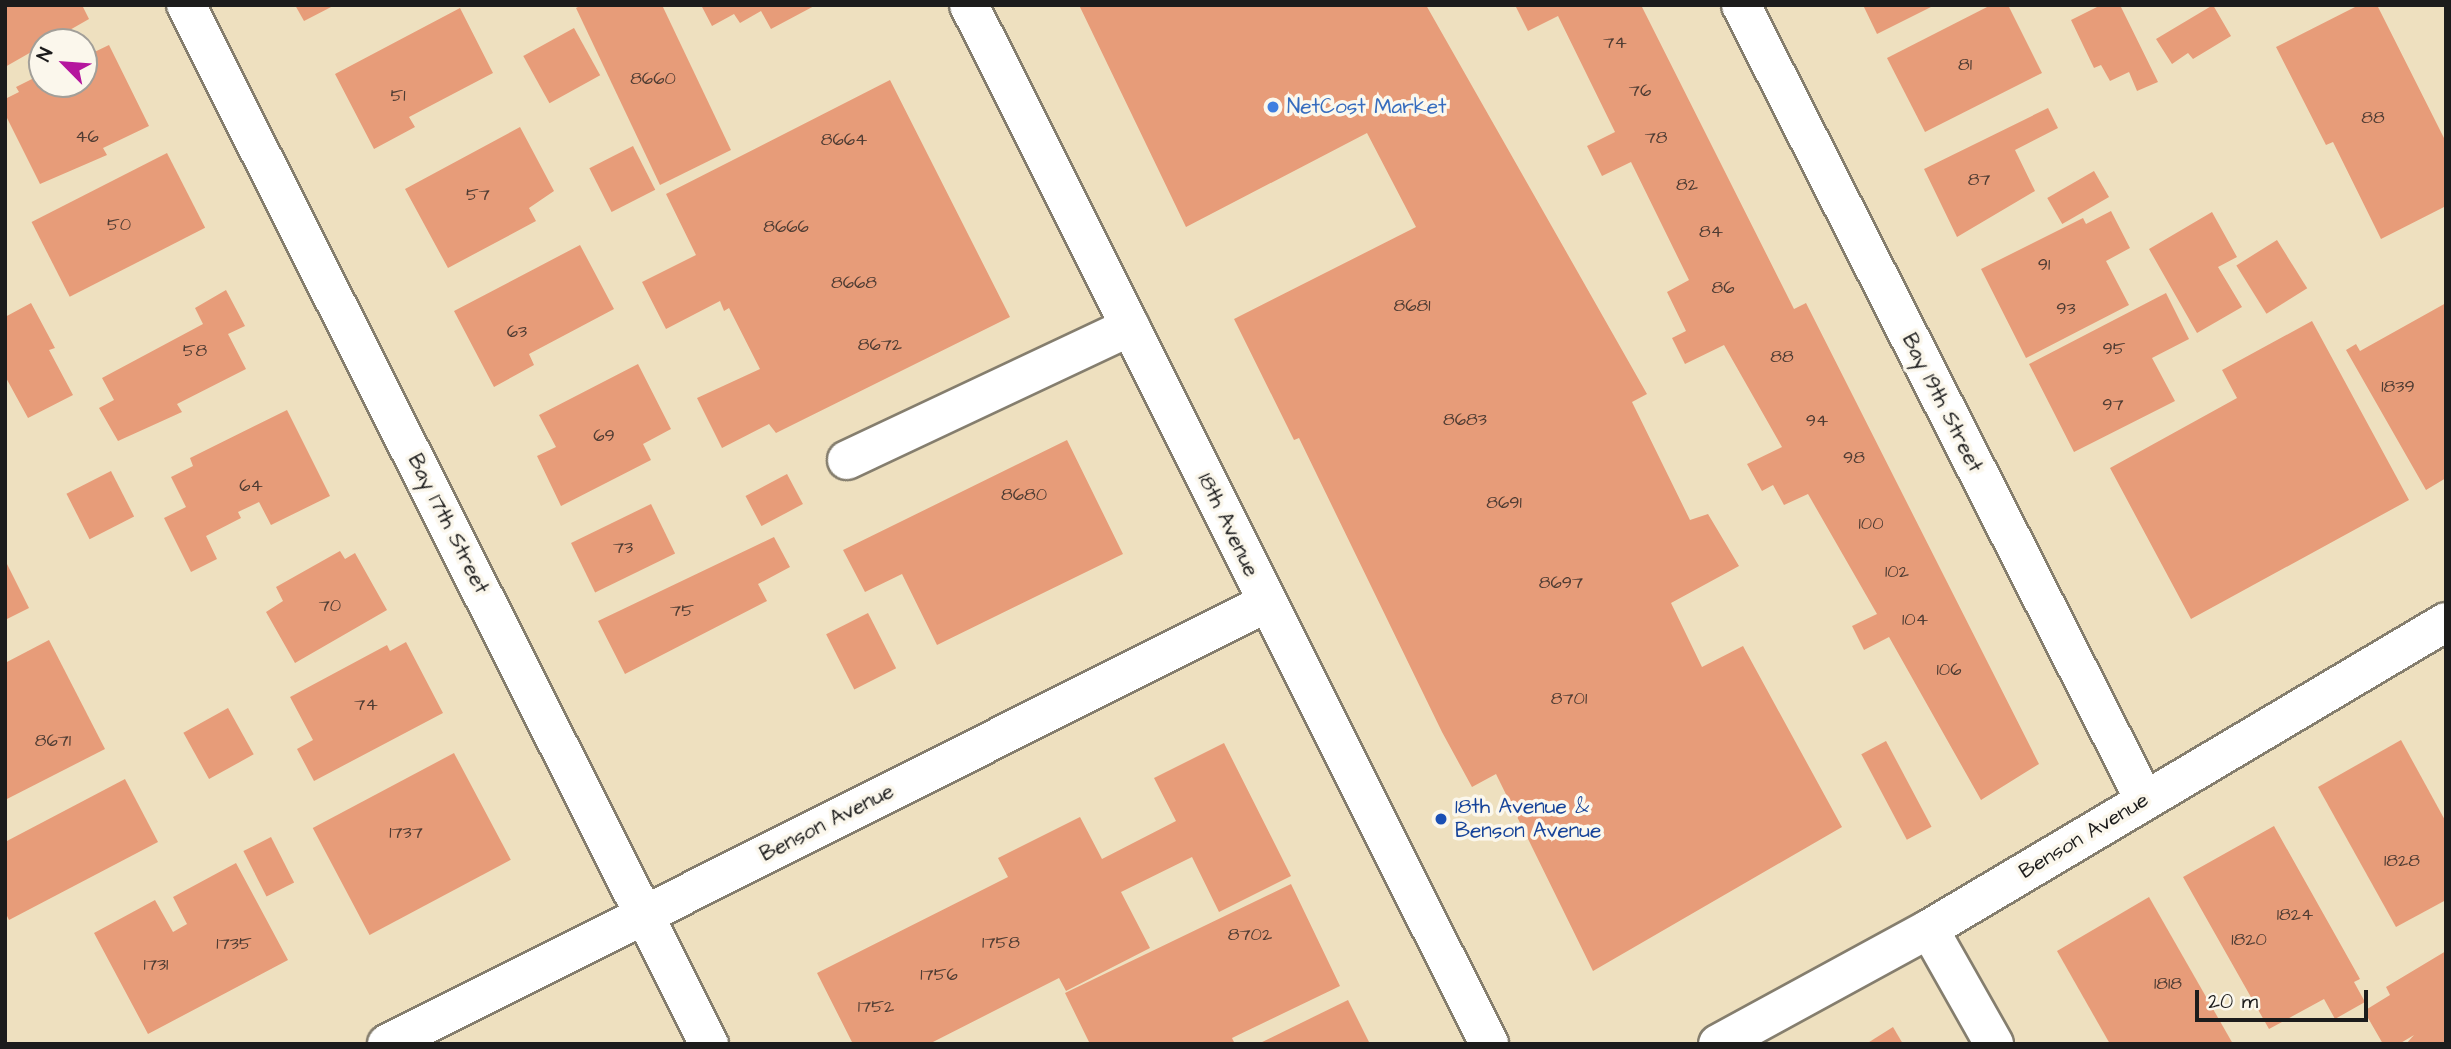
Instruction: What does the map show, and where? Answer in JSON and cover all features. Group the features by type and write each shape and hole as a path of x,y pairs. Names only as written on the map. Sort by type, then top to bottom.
{"street":[{"name":"Bay 17th Street","path":"186,5 709,1044"},
{"name":"18th Avenue","path":"969,5 1489,1044"},
{"name":"Bay 19th Street","path":"1741,5 2144,799"},
{"path":"847,460 1130,327"},
{"name":"Benson Avenue","path":"387,1044 1266,603"},
{"name":"Benson Avenue","path":"1718,1044 1928,929 2446,622"},
{"path":"1928,929 1994,1044"}],"building":[{"path":"5,5 82,5 89,19 73,28 28,28 28,54 5,67"},
{"path":"295,5 335,5 304,21"},
{"path":"582,5 662,5 731,150 660,185 576,8"},
{"path":"701,5 816,5 771,29 761,11 740,23 734,14 712,26"},
{"path":"1079,5 1426,5 1647,394 1632,402 1690,520 1708,514 1739,566 1671,603 1702,667 1743,646 1842,827 1593,971 1496,774 1472,787 1442,732 1299,438 1294,440 1234,319 1416,227 1367,133 1186,227"},
{"path":"1641,5 1794,309 1806,303 2039,764 1981,800 1889,637 1864,650 1852,626 1877,614 1808,494 1784,505 1773,485 1762,491 1747,464 1782,447 1724,345 1685,364 1672,338 1686,331 1667,292 1689,280 1631,162 1602,176 1587,146 1615,132 1558,16 1528,31 1516,7"},
{"path":"1863,5 1935,5 1877,34"},
{"path":"1991,5 2008,5 2042,73 1925,132 1887,58"},
{"path":"2101,5 2120,5 2158,82 2137,91 2129,72 2110,81 2101,65 2094,68 2071,20"},
{"path":"2213,5 2231,36 2193,59 2188,53 2172,64 2156,39"},
{"path":"2359,5 2377,5 2446,142 2446,206 2381,239 2333,142 2326,145 2276,47"},
{"path":"460,8 493,73 409,117 415,127 374,149 335,74"},
{"path":"574,28 600,75 549,103 523,56"},
{"path":"109,45 149,126 103,148 107,155 40,184 5,114 5,99 19,92 16,87 28,81 28,98 98,98 98,50"},
{"path":"890,80 1010,317 776,433 769,424 722,448 697,398 760,369 729,308 724,311 720,301 666,329 642,282 696,255 666,194"},
{"path":"2048,108 2058,128 2015,150 2035,191 1957,237 1924,169"},
{"path":"520,127 554,191 529,208 536,221 448,268 405,189"},
{"path":"633,146 655,190 612,212 589,168"},
{"path":"167,153 205,228 70,297 32,222"},
{"path":"2094,171 2109,197 2062,224 2047,198"},
{"path":"2111,211 2130,248 2106,261 2129,305 2026,358 1981,269 2083,218 2086,224"},
{"path":"2212,212 2237,257 2218,267 2242,307 2197,333 2149,249"},
{"path":"2277,240 2307,288 2266,314 2236,265"},
{"path":"580,245 614,309 529,354 534,365 494,387 454,311"},
{"path":"226,290 245,326 228,334 246,369 177,404 182,412 118,441 99,408 114,400 102,378 203,324 195,308"},
{"path":"2166,293 2189,339 2152,358 2175,401 2074,452 2029,364"},
{"path":"31,303 55,348 49,350 73,395 28,418 5,376 5,317"},
{"path":"2446,303 2446,478 2426,490 2346,350 2356,344 2360,351"},
{"path":"2312,321 2409,500 2191,619 2110,468 2237,398 2222,370"},
{"path":"638,364 671,429 643,444 651,460 561,506 537,456 556,447 539,415"},
{"path":"287,410 330,496 271,525 259,502 238,512 241,518 206,536 217,559 191,572 164,518 186,507 171,477 193,466 190,458"},
{"path":"1067,440 1123,554 937,645 902,574 865,592 843,550"},
{"path":"111,471 134,516 90,539 66,494"},
{"path":"787,474 803,504 761,526 746,496"},
{"path":"651,504 675,553 595,592 571,543"},
{"path":"774,537 790,567 758,584 767,601 625,674 598,621"},
{"path":"340,551 345,559 355,553 387,610 295,663 266,612 283,601 276,587"},
{"path":"5,560 29,608 5,620"},
{"path":"868,613 896,668 854,690 826,634"},
{"path":"49,640 105,749 5,800 5,663"},
{"path":"406,642 443,713 314,781 297,749 313,740 290,697 387,645 390,651"},
{"path":"228,708 254,754 209,779 183,733"},
{"path":"2401,740 2446,822 2446,900 2396,927 2318,787"},
{"path":"1886,741 1932,827 1907,840 1861,754"},
{"path":"1224,743 1291,876 1219,912 1192,857 1121,892 1150,948 1066,991 1059,978 929,1044 853,1044 817,973 1008,877 998,858 1080,817 1102,859 1176,821 1154,778"},
{"path":"454,753 511,860 370,935 313,828"},
{"path":"125,779 158,842 9,920 5,912 5,842"},
{"path":"2274,826 2360,979 2354,982 2365,1002 2335,1019 2324,999 2269,1029 2183,877"},
{"path":"271,837 294,882 267,897 243,851"},
{"path":"236,863 288,960 148,1034 94,933 155,900 173,932 187,924 173,897"},
{"path":"1291,884 1340,986 1232,1038 1235,1044 1090,1044 1065,993"},
{"path":"2149,897 2233,1044 2110,1044 2057,951"},
{"path":"2446,951 2446,1044 2406,1044 2414,1035 2399,1044 2383,1044 2364,1011 2390,995 2386,987"},
{"path":"1348,1000 1370,1044 1258,1044"},
{"path":"1893,1027 1903,1044 1866,1044"}],"place":[{"name":"NetCost Market","path":"1273,107"},
{"name":"18th Avenue & Benson Avenue","path":"1441,819"}]}
